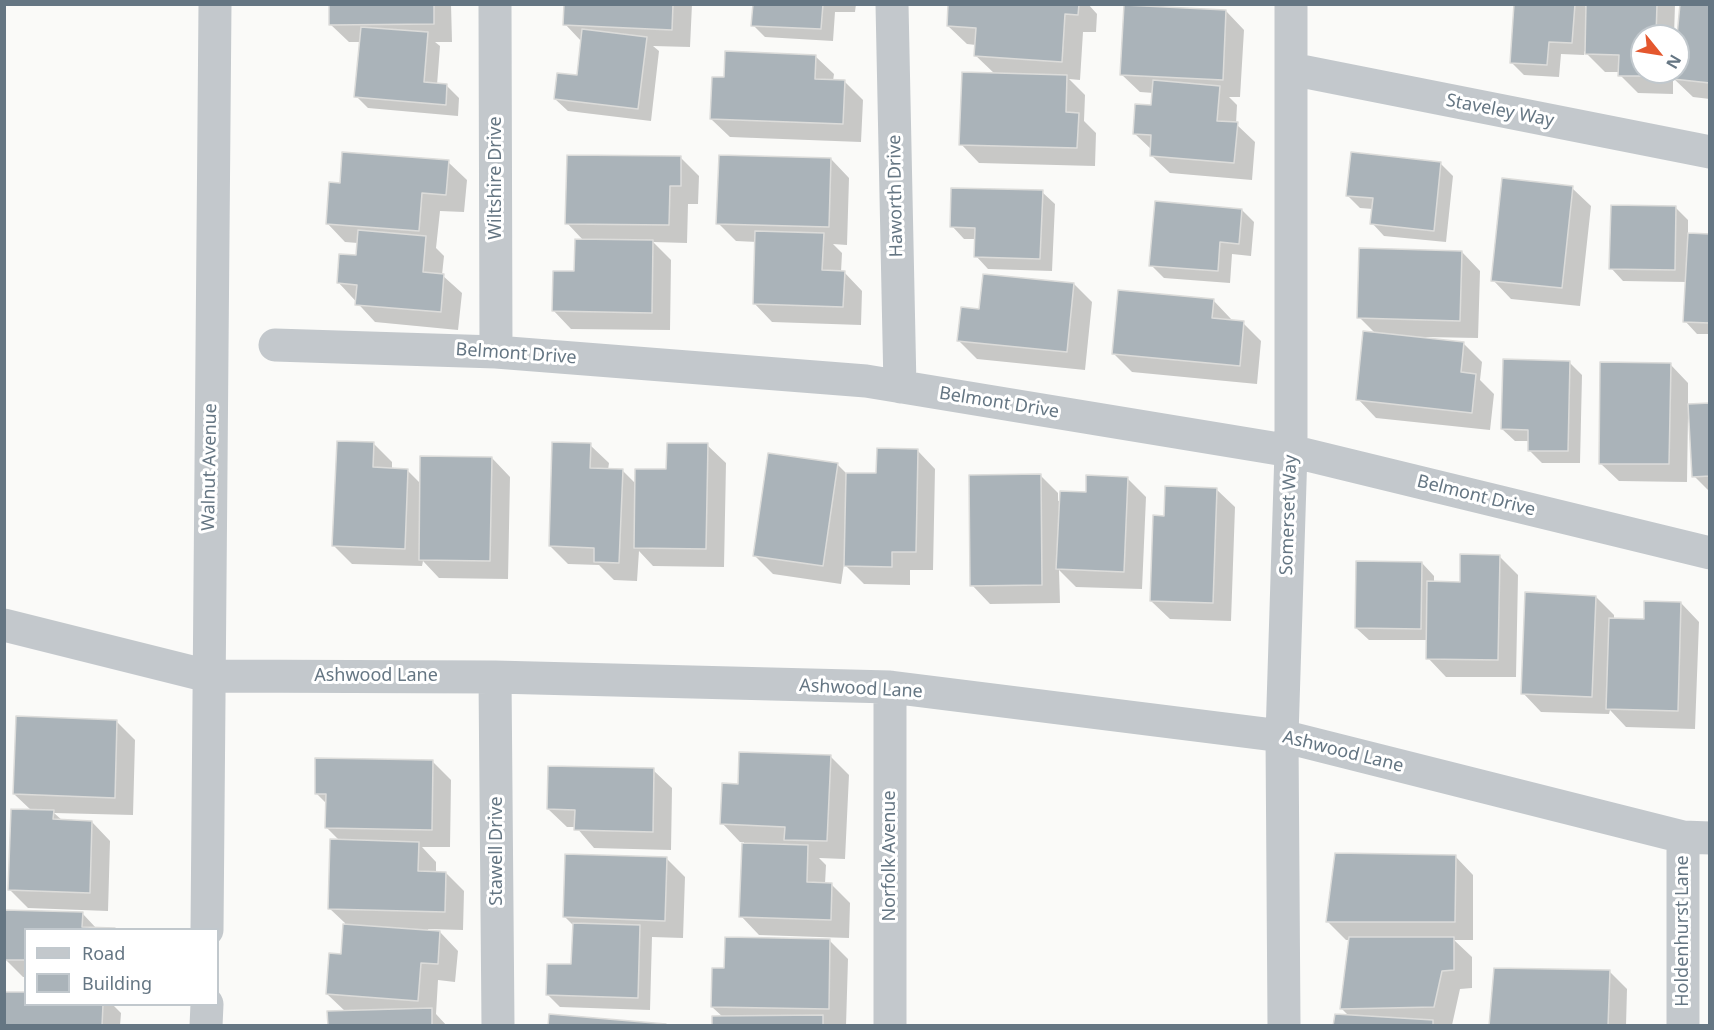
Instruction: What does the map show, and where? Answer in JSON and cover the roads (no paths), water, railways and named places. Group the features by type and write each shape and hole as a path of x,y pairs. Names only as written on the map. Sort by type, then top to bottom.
{"street":[{"name":"Walnut Avenue","path":"207,928 215,4"},
{"name":"Wiltshire Drive","path":"495,4 496,351"},
{"name":"Haworth Drive","path":"892,4 900,387"},
{"name":"Somerset Way","path":"1284,1026 1282,736 1291,451 1291,4"},
{"name":"Staveley Way","path":"1291,69 1710,152"},
{"name":"Belmont Drive","path":"275,345 496,351 866,381 1291,451 1710,553"},
{"name":"Ashwood Lane","path":"4,625 208,676 495,676 890,687 1282,736 1696,837"},
{"name":"Stawell Drive","path":"495,676 498,1026"},
{"name":"Norfolk Avenue","path":"890,687 890,1026"},
{"name":"Holdenhurst Lane","path":"1683,1026 1696,837"},
{"path":"206,1026 207,1006"}]}
